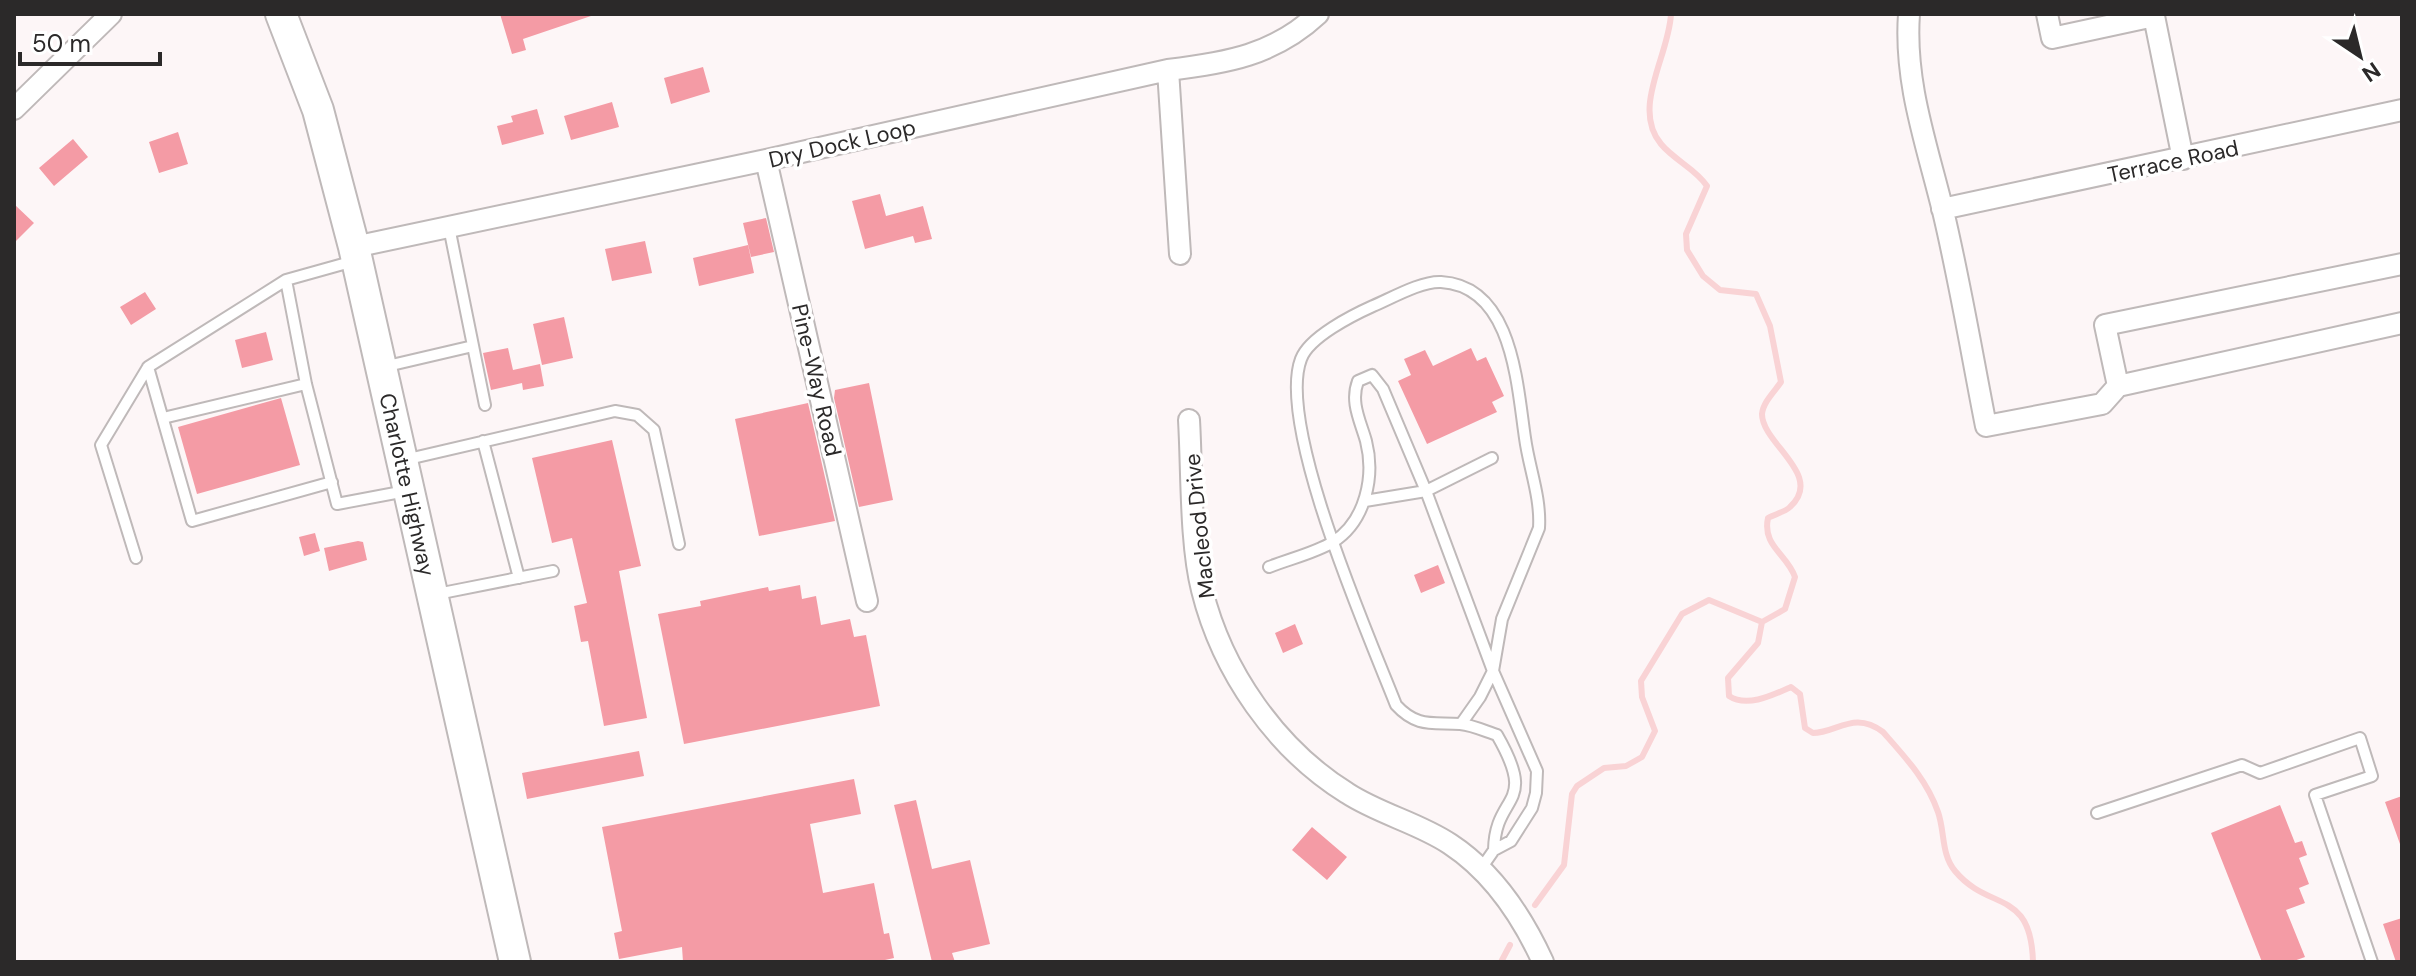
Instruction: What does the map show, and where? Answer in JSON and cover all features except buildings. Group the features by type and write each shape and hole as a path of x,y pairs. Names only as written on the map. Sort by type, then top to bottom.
{"main road":[{"name":"Charlotte Highway","path":"281,14 318,110 355,253 515,962"}],"street":[{"path":"14,109 111,14"},
{"name":"Dry Dock Loop","path":"355,253 449,227 1168,70 1226,63 1292,38 1318,14"},
{"path":"1909,14 1910,82 1926,157 1942,209 1986,426 2102,404 2118,386 2402,323"},
{"path":"2047,14 2052,38 2158,15 2183,159"},
{"path":"1168,70 1180,254"},
{"name":"Terrace Road","path":"1942,209 2402,110"},
{"name":"Pine-Way Road","path":"766,160 867,601"},
{"path":"2118,386 2105,325 2402,264"},
{"name":"Macleod Drive","path":"1189,420 1201,588 1222,649 1254,705 1296,753 1347,793 1450,844 1480,870 1524,921 1543,962"}],"lane":[{"path":"449,227 485,405"},
{"path":"136,558 101,445 148,367 286,280 355,253"},
{"path":"286,280 306,384 337,504 483,441 615,411 637,415 654,430 679,544"},
{"path":"1461,724 1493,671 1502,619 1539,528 1540,512 1526,448 1516,378 1502,326 1479,294 1440,282 1358,313 1323,334 1301,358 1297,402 1308,460 1333,542 1396,705 1415,721 1426,725 1461,724 1497,735 1512,762 1517,785 1509,807 1494,830 1494,850"},
{"path":"381,367 473,346"},
{"path":"148,367 192,521 332,482"},
{"path":"1269,567 1333,542 1352,524 1365,501 1367,445 1352,395 1358,381 1372,375 1383,389 1426,491 1493,671 1537,771 1532,808 1511,841 1494,850 1480,870"},
{"path":"163,418 306,384"},
{"path":"483,441 519,578"},
{"path":"1365,501 1426,491 1492,458"},
{"path":"431,596 553,571"},
{"path":"2097,813 2242,765 2260,773 2360,738 2372,776 2315,795 2372,962"}],"waterway":[{"path":"1535,905 1564,865 1572,794 1577,786 1604,768 1626,766 1642,757 1655,731 1642,697 1641,681 1682,614 1709,600 1762,622 1785,609 1795,577 1772,543 1767,528 1768,518 1790,507 1799,495 1800,483 1797,471 1771,437 1762,414 1781,382 1770,326 1756,294 1720,290 1703,276 1687,250 1686,234 1707,186 1666,150 1653,130 1650,98 1671,14"},
{"path":"1762,622 1758,643 1728,678 1729,696 1752,701 1791,687 1800,694 1805,728 1813,733 1854,723 1873,726 1883,732 1915,769 1928,790 1938,812 1945,850 1955,871 1968,884 2016,911 2025,922 2033,962"},
{"path":"1501,962 1510,945"}]}
